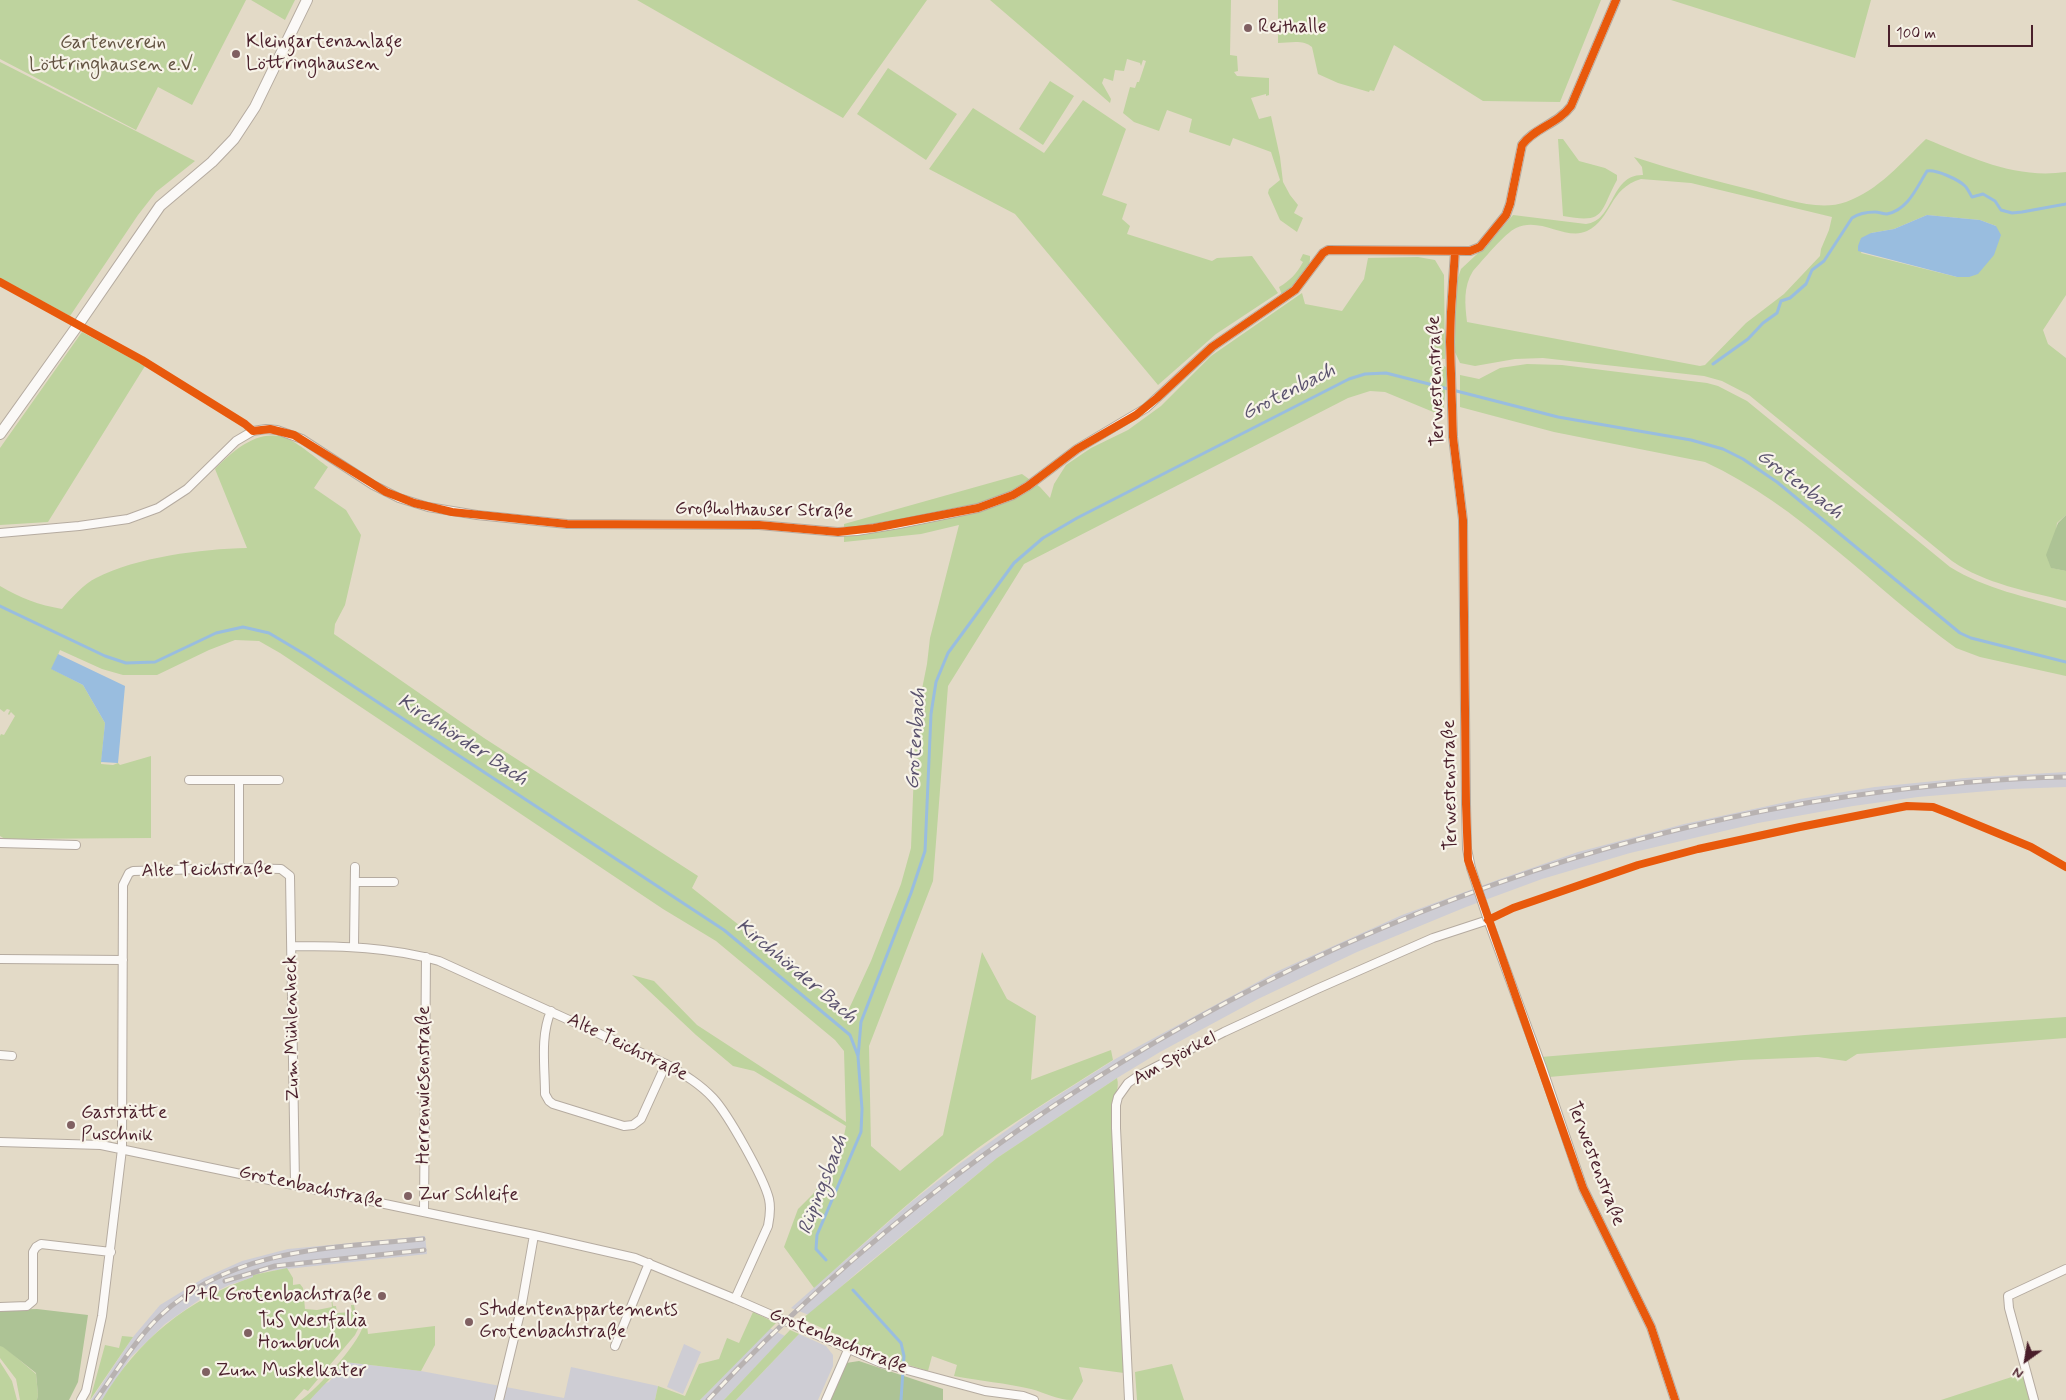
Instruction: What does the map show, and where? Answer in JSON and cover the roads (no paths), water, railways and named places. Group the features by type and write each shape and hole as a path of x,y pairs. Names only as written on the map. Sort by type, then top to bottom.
{"street":[{"path":"0,434 160,206 212,162 234,139 255,107 307,0"},
{"name":"Großholthauser Straße","path":"0,532 128,519 158,508 188,489 236,440 253,431 270,429 286,432 302,439 386,492 414,503 452,512 567,524 759,525 838,532 857,531 898,524 978,508 1013,495 1077,449 1146,408 1212,346 1295,290 1323,253 1328,250 1455,252 1473,251 1480,247 1506,214 1510,204 1522,145 1526,138 1562,117 1571,106 1616,0"},
{"name":"Terwestenstraße","path":"1455,252 1450,312 1452,400 1453,437 1463,520 1466,804 1467,849 1470,868 1583,1188 1650,1327 1675,1400"},
{"path":"189,780 279,780"},
{"path":"239,780 239,868"},
{"path":"0,842 76,845"},
{"path":"354,946 355,867"},
{"name":"Alte Teichstraße","path":"123,960 123,886 126,876 133,871 239,868 281,869 288,872"},
{"name":"Zum Mühlenheck","path":"288,872 291,879 295,1184"},
{"path":"354,882 394,882"},
{"name":"Am Spörkel","path":"1129,1400 1116,1128 1116,1105 1128,1083 1224,1032 1432,938 1488,920"},
{"name":"Alte Teichstraße","path":"292,946 354,946 426,957 453,967 551,1011 666,1064 692,1079 715,1100 744,1146 768,1194 770,1204 768,1226 735,1299"},
{"name":"Herrenwiesenstraße","path":"424,1212 426,957"},
{"path":"0,959 123,960 122,1149 111,1252 97,1346 86,1391 81,1400"},
{"path":"551,1011 545,1033 545,1094 553,1104 624,1126 633,1125 641,1119 666,1064"},
{"path":"0,1055 12,1056"},
{"name":"Grotenbachstraße","path":"0,1142 78,1143 122,1149 534,1235 649,1263 881,1363 914,1374 985,1391 1023,1396 1034,1400"},
{"path":"498,1400 521,1309 534,1235"},
{"path":"0,1307 27,1306 32,1301 33,1252 36,1247 42,1244 111,1252"},
{"path":"615,1346 649,1263"},
{"path":"2034,1400 2009,1308 2008,1296 2066,1270"},
{"path":"826,1400 848,1350"}],"water":[{"path":"1927,215 1980,220 1996,226 2001,235 1994,255 1978,274 1969,277 1957,277 1858,251 1861,238 1871,233 1894,229"},
{"path":"58,654 125,686 118,763 101,762 105,723 83,685 51,669"}],"waterway":[{"path":"1713,364 1748,339 1763,323 1777,313 1781,301 1790,298 1806,284 1812,270 1824,261 1852,218 1869,212 1887,214 1901,208 1911,197 1927,171 1941,173 1953,178 1965,186 1972,197 1983,194 1995,201 2001,210 2012,213 2066,204"},
{"name":"Grotenbach","path":"826,1260 816,1249 817,1235 861,1132 862,1109 858,1057 861,1022 911,893 925,851 931,714 936,682 948,653 1014,563 1043,538 1077,518 1349,379 1365,374 1386,373 1558,417 1691,440 1723,449 1743,459 1777,482 1960,633 1971,638 2066,662"},
{"name":"Kirchhörder Bach","path":"0,606 105,656 126,663 155,662 216,633 243,627 269,633 306,655 724,930 850,1035 858,1056"},
{"name":"Rüpingsbach","path":"853,1290 901,1343 904,1356 901,1400"}],"railway":[{"path":"708,1400 825,1284 952,1179 1086,1084 1228,1001 1377,930 1531,872 1689,827 1878,792 1985,781 2066,777"},
{"path":"96,1400 151,1325 188,1294 219,1277 251,1264 284,1255 318,1249 423,1239"},
{"path":"225,1281 275,1266 424,1250"}],"place":[{"name":"Reithalle","path":"1248,28"},
{"name":"Kleingartenanlage Löttringhausen","path":"236,54"},
{"name":"Gaststätte Puschnik","path":"71,1125"},
{"name":"Zur Schleife","path":"408,1196"},
{"name":"P+R Grotenbachstraße","path":"382,1296"},
{"name":"Studentenappartements Grotenbachstraße","path":"469,1322"},
{"name":"TuS Westfalia Hombruch","path":"248,1333"},
{"name":"Zum Muskelkater","path":"206,1372"}],"park label":[{"name":"Gartenverein Löttringhausen e.V.","path":"113,55"}]}
